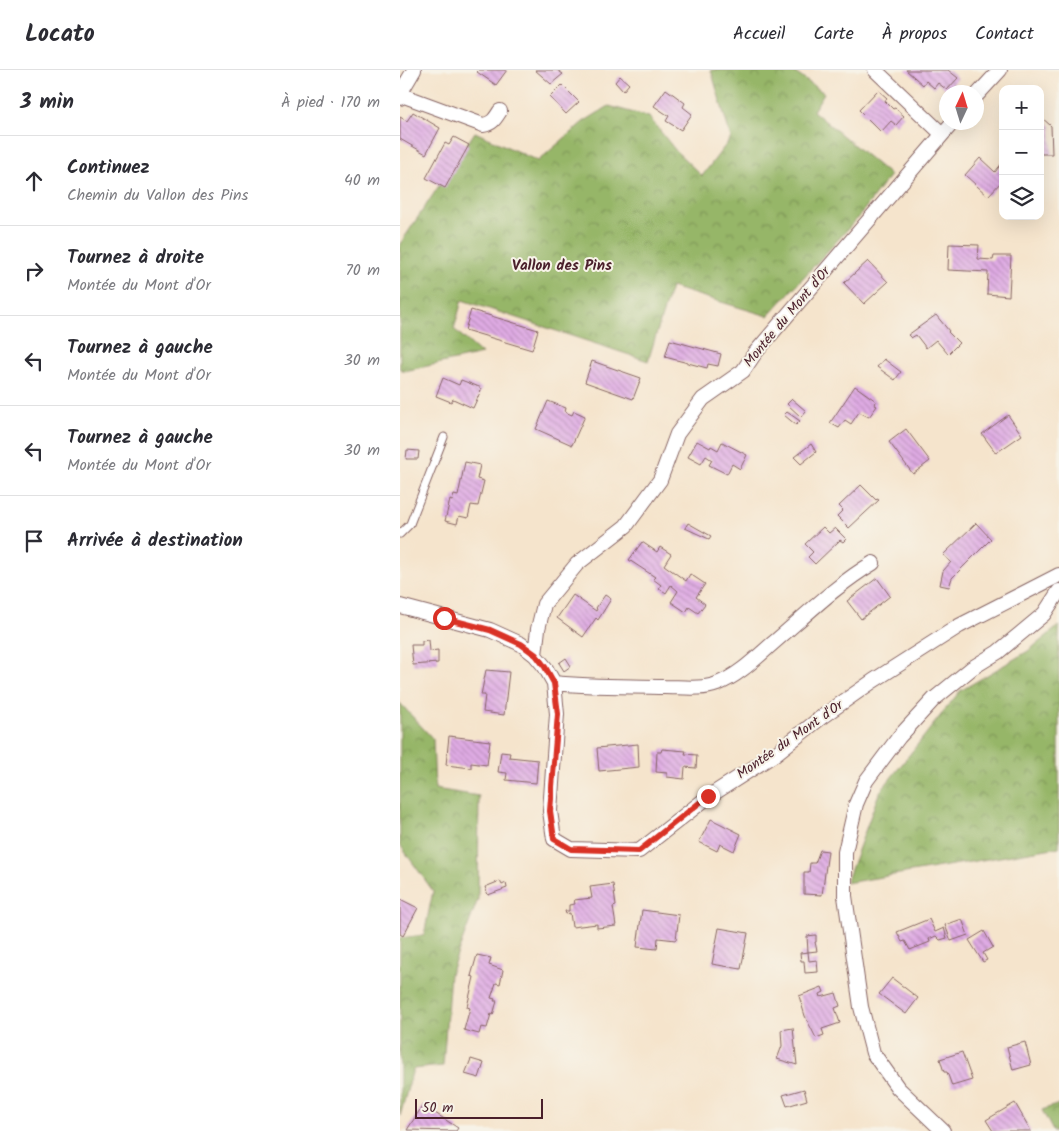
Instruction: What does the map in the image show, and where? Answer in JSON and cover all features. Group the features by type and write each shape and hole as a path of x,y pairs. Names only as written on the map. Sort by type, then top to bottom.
{"street":[{"path":"414,70 401,96 483,125 489,125 500,112"},
{"path":"875,70 942,134"},
{"path":"984,87 1000,70"},
{"name":"Montée du Mont d'Or","path":"946,130 755,353 743,371 703,399 677,434 660,480 626,526 577,564 544,604 538,629 536,655 554,683 558,714 550,811 554,839 571,849 639,851 708,796 775,754 823,716 958,626 1059,575"},
{"path":"554,683 586,687 622,688 716,684 730,677 756,658 857,572 873,563"},
{"path":"943,1131 898,1088 873,1053 861,1006 846,905 845,852 856,804 866,781 898,737 934,699 972,668 998,652 1044,614 1059,591"},
{"path":"403,605 490,630 521,644 536,655"}],"lane":[{"path":"400,534 410,524 444,437"}],"green space":[{"path":"711,70 791,70 824,93 813,111 890,175 857,219 768,316 671,287 648,361 462,300 454,329 482,354 405,371 400,369 400,244 475,132 538,161 583,122 609,106 649,117 676,151 702,176 731,138"},
{"path":"1059,626 1059,847 846,883 879,793 960,691 1028,651"},
{"path":"400,703 433,739 435,789 479,796 478,899 450,974 443,1066 413,1069 400,1116 400,938 424,935 433,891 400,845"},
{"path":"1059,1104 1059,1131 1053,1131 1042,1110"}],"building":[{"path":"479,70 507,70 496,85 477,72"},
{"path":"535,70 557,70 563,74 551,84"},
{"path":"906,70 948,70 958,78 952,85 941,85 938,83 934,88 926,81 923,85"},
{"path":"620,76 629,84 623,91 615,82"},
{"path":"562,85 579,102 566,114 550,97"},
{"path":"666,89 685,103 683,107 692,114 681,130 666,121 669,116 654,106"},
{"path":"878,90 887,98 885,101 893,109 895,108 904,116 896,125 891,121 881,132 859,110"},
{"path":"413,112 440,128 426,154 400,139 400,117 407,121"},
{"path":"1044,120 1051,126 1052,154 1044,154"},
{"path":"454,137 469,145 445,188 426,178 445,143 449,145"},
{"path":"980,158 995,172 999,167 999,184 988,196 965,175"},
{"path":"949,244 979,245 978,259 993,260 994,256 1011,256 1009,296 987,294 988,272 948,270"},
{"path":"868,261 888,282 864,304 844,283"},
{"path":"471,310 538,330 532,350 465,330"},
{"path":"936,315 948,332 959,343 948,354 936,340 926,348 916,335 911,338 908,335"},
{"path":"670,340 721,354 718,366 708,364 707,368 665,357"},
{"path":"884,359 901,372 895,380 877,367"},
{"path":"592,361 641,378 633,399 585,382"},
{"path":"443,378 459,385 461,380 482,388 473,408 453,399 451,402 436,396"},
{"path":"855,386 876,401 875,405 877,406 869,417 859,412 851,424 845,420 839,428 830,423"},
{"path":"792,399 806,411 801,417 787,404"},
{"path":"548,401 566,408 565,412 572,415 574,411 585,416 572,445 536,429"},
{"path":"787,412 800,421 796,425 784,415"},
{"path":"1008,415 1022,435 996,453 982,434"},
{"path":"906,429 930,461 913,474 889,442"},
{"path":"697,441 718,450 722,442 747,455 740,469 732,464 727,474 709,465 712,460 706,456 701,464 688,457"},
{"path":"811,444 816,452 801,464 794,457"},
{"path":"407,450 419,451 418,459 406,459"},
{"path":"465,462 480,465 477,479 484,481 478,506 471,505 468,518 459,516 457,524 445,521 450,500 452,501 454,495 458,496"},
{"path":"861,485 876,500 879,500 849,528 837,516 843,510 839,506"},
{"path":"688,523 711,536 709,539 685,528"},
{"path":"976,523 991,539 952,578 949,587 940,585 943,571 951,562 943,555"},
{"path":"823,527 829,533 835,528 846,539 843,542 840,540 815,564 808,557 813,552 805,544"},
{"path":"642,542 657,552 660,547 671,554 664,565 686,581 690,574 705,584 696,597 705,604 698,613 689,607 686,612 671,602 678,591 671,585 666,593 659,588 661,585 653,579 655,577 629,560"},
{"path":"877,578 890,596 861,619 847,601"},
{"path":"573,595 596,611 605,595 611,599 598,620 596,618 583,637 557,618"},
{"path":"429,640 430,651 438,650 438,663 413,665 411,645 422,645 422,641"},
{"path":"566,658 571,666 564,671 559,663"},
{"path":"486,670 509,672 504,715 483,712 485,695 481,695"},
{"path":"449,736 490,741 487,765 471,763 471,768 446,765"},
{"path":"638,744 639,767 599,771 597,748"},
{"path":"662,749 686,751 685,754 697,755 696,768 685,767 684,779 667,777 667,773 656,772 657,752 661,752"},
{"path":"501,752 510,753 509,757 538,760 536,783 506,780 507,773 498,772"},
{"path":"711,819 741,834 734,851 720,844 717,851 699,842"},
{"path":"820,850 828,851 822,895 804,894 804,872 809,872 810,863 815,863"},
{"path":"500,881 502,885 506,883 507,888 488,895 485,887"},
{"path":"613,884 616,906 613,907 616,926 597,928 597,924 572,927 570,913 566,914 565,911 569,911 569,905 575,904 574,900 592,898 590,887"},
{"path":"400,899 418,908 403,936 400,934"},
{"path":"642,910 679,915 676,940 658,938 657,949 637,947"},
{"path":"929,919 935,932 944,928 947,938 940,940 936,936 929,939 930,942 910,950 905,941 902,942 897,932"},
{"path":"962,919 968,935 951,941 945,925"},
{"path":"719,928 748,933 741,969 712,964"},
{"path":"984,931 993,947 983,953 987,960 983,962 969,940"},
{"path":"816,935 817,951 808,952 807,936"},
{"path":"808,952 809,961 817,960 818,972 805,973 804,961 801,961 800,953"},
{"path":"477,955 491,958 489,965 503,970 500,984 496,983 491,998 497,1001 493,1015 491,1014 487,1028 481,1027 479,1034 464,1030 470,1008 467,1007 474,977 471,976"},
{"path":"892,978 918,998 906,1014 879,994"},
{"path":"822,987 824,992 820,994 821,997 836,993 840,1006 835,1008 840,1023 822,1029 824,1035 816,1038 805,1016 799,996"},
{"path":"793,1028 797,1065 777,1059 782,1046 781,1030"},
{"path":"1025,1042 1031,1065 1013,1070 1007,1047"},
{"path":"962,1052 972,1080 952,1086 947,1072 944,1072 940,1059"},
{"path":"471,1059 484,1063 479,1078 465,1074"},
{"path":"804,1089 807,1100 787,1106 783,1095"},
{"path":"1015,1103 1031,1131 993,1131 986,1120"},
{"path":"423,1105 458,1128 456,1131 407,1130"}],"district":[{"name":"Vallon des Pins","path":"562,266"}],"route":[{"path":"444,618 490,630 521,644 536,655 554,683 558,714 550,811 554,839 571,849 639,851 708,796"}]}
